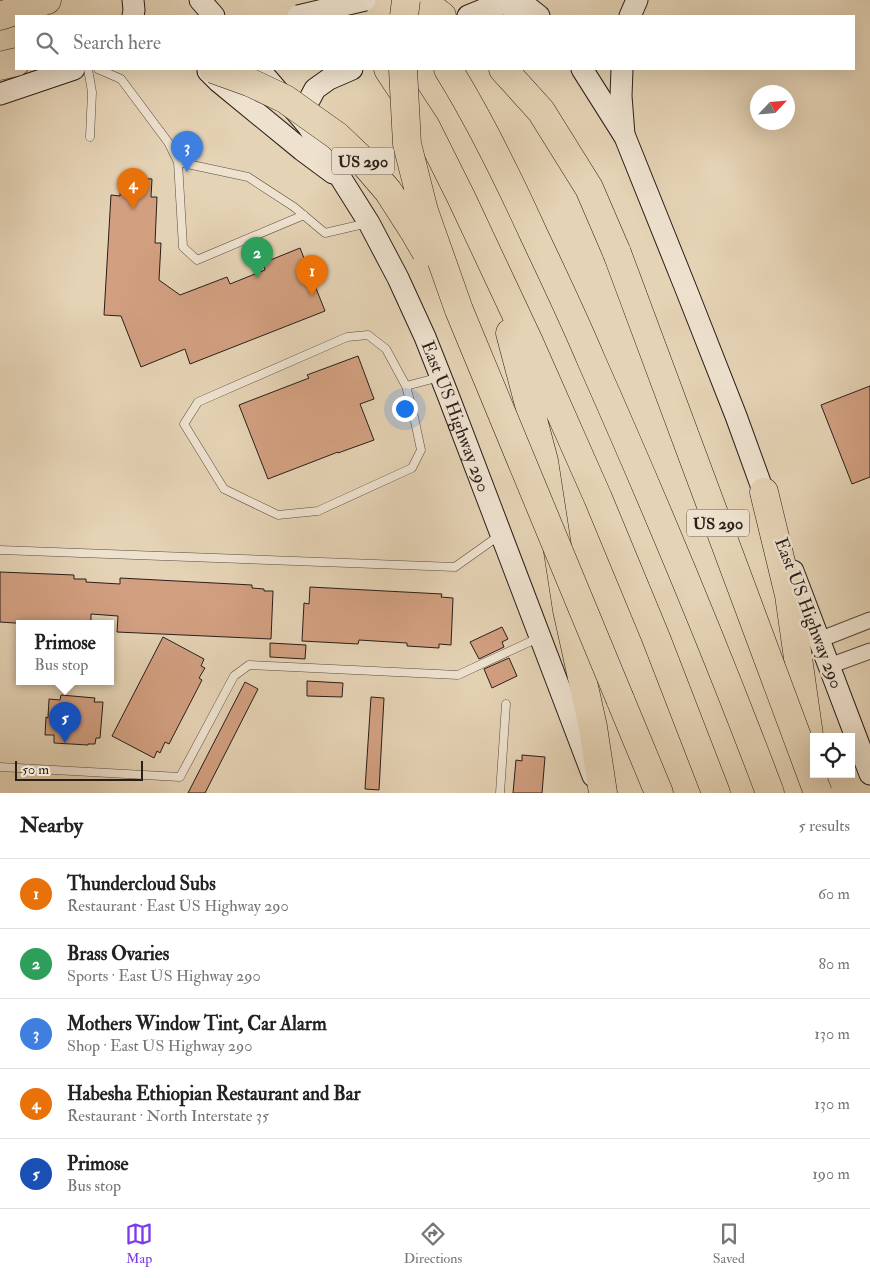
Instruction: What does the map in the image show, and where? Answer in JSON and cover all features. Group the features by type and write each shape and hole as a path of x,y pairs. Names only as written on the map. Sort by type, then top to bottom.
{"highway":[{"path":"0,16 47,0"},
{"path":"343,0 353,15"},
{"path":"404,15 405,0"},
{"path":"405,0 413,15"},
{"path":"421,0 441,15"},
{"path":"0,66 15,62"},
{"name":"US 290","path":"216,70 249,82 285,99 337,136 358,156 392,198 415,233 459,310 659,793"},
{"path":"389,70 426,127 529,342 598,498 656,638 716,793"},
{"path":"402,70 407,144 424,211 459,310"},
{"path":"449,70 468,100 506,173 574,320 646,482 748,733 770,793"},
{"name":"US 290","path":"504,70 541,111 589,188 617,254 818,793"},
{"path":"461,197 512,338 544,461 567,610 593,727 601,793"},
{"path":"764,492 790,595 810,741"},
{"path":"815,778 818,793"}],"main road":[{"path":"133,0 133,15"},
{"path":"200,0 213,15"},
{"path":"302,15 365,0"},
{"path":"539,0 548,15"},
{"path":"630,15 636,0"},
{"path":"477,12 503,4 529,8 537,15"},
{"path":"0,94 71,70"},
{"path":"207,70 302,150 344,181"},
{"name":"East US Highway 290","path":"260,70 308,126 369,223 402,287 425,337 601,793"},
{"path":"308,126 306,106 315,89 329,79 350,70"},
{"name":"East US Highway 290","path":"583,70 624,137 733,407 870,774"},
{"path":"622,70 624,137"}],"street":[{"path":"819,640 870,620"},
{"path":"829,666 870,651"}],"lane":[{"path":"88,70 92,92 90,137"},
{"path":"100,70 121,79 168,142 178,162 184,247 197,260 304,215"},
{"path":"178,162 248,176 294,207 325,233 369,223"},
{"path":"368,335 386,349 406,386 414,412 421,450 412,468 318,511 278,515 224,489 184,424 198,402 347,337 368,335"},
{"path":"406,386 441,378"},
{"path":"0,550 455,566 501,535"},
{"path":"0,767 180,777 234,676 250,665 458,675 540,638"},
{"path":"500,793 506,704"}],"building":[{"path":"121,177 152,179 151,197 157,197 155,243 161,243 159,280 180,295 227,277 230,284 265,270 263,263 300,248 325,311 190,364 185,349 141,367 121,316 104,315 111,195 120,196"},
{"path":"358,356 374,399 360,404 374,440 268,479 239,405 309,378 307,375"},
{"path":"870,386 870,477 852,484 821,405"},
{"path":"0,572 74,575 74,579 86,579 86,582 120,584 120,578 252,585 252,588 273,591 271,639 117,632 118,616 91,614 91,620 16,620 16,623 0,622"},
{"path":"310,587 442,594 441,597 453,598 451,645 439,644 439,648 407,646 407,643 359,640 358,644 302,641 304,603 309,604"},
{"path":"502,627 508,639 502,642 504,647 479,659 470,642"},
{"path":"163,637 204,659 201,666 205,668 199,678 202,680 169,744 165,742 160,753 157,751 154,758 112,736"},
{"path":"270,643 306,645 305,659 270,657"},
{"path":"509,658 517,676 492,688 484,669"},
{"path":"307,681 343,683 342,697 307,696"},
{"path":"245,682 258,689 205,793 188,793"},
{"path":"61,695 95,698 94,702 103,702 100,738 96,738 95,744 54,743 54,735 45,735 49,699 60,700"},
{"path":"371,697 384,698 379,790 365,789"},
{"path":"522,755 545,757 542,793 513,793 516,760 522,761"}],"place":[{"name":"Mothers Window Tint, Car Alarm","path":"187,172"},
{"name":"Habesha Ethiopian Restaurant and Bar","path":"133,209"},
{"name":"Brass Ovaries","path":"257,278"},
{"name":"Thundercloud Subs","path":"312,296"},
{"name":"Primose","path":"65,743"}]}
